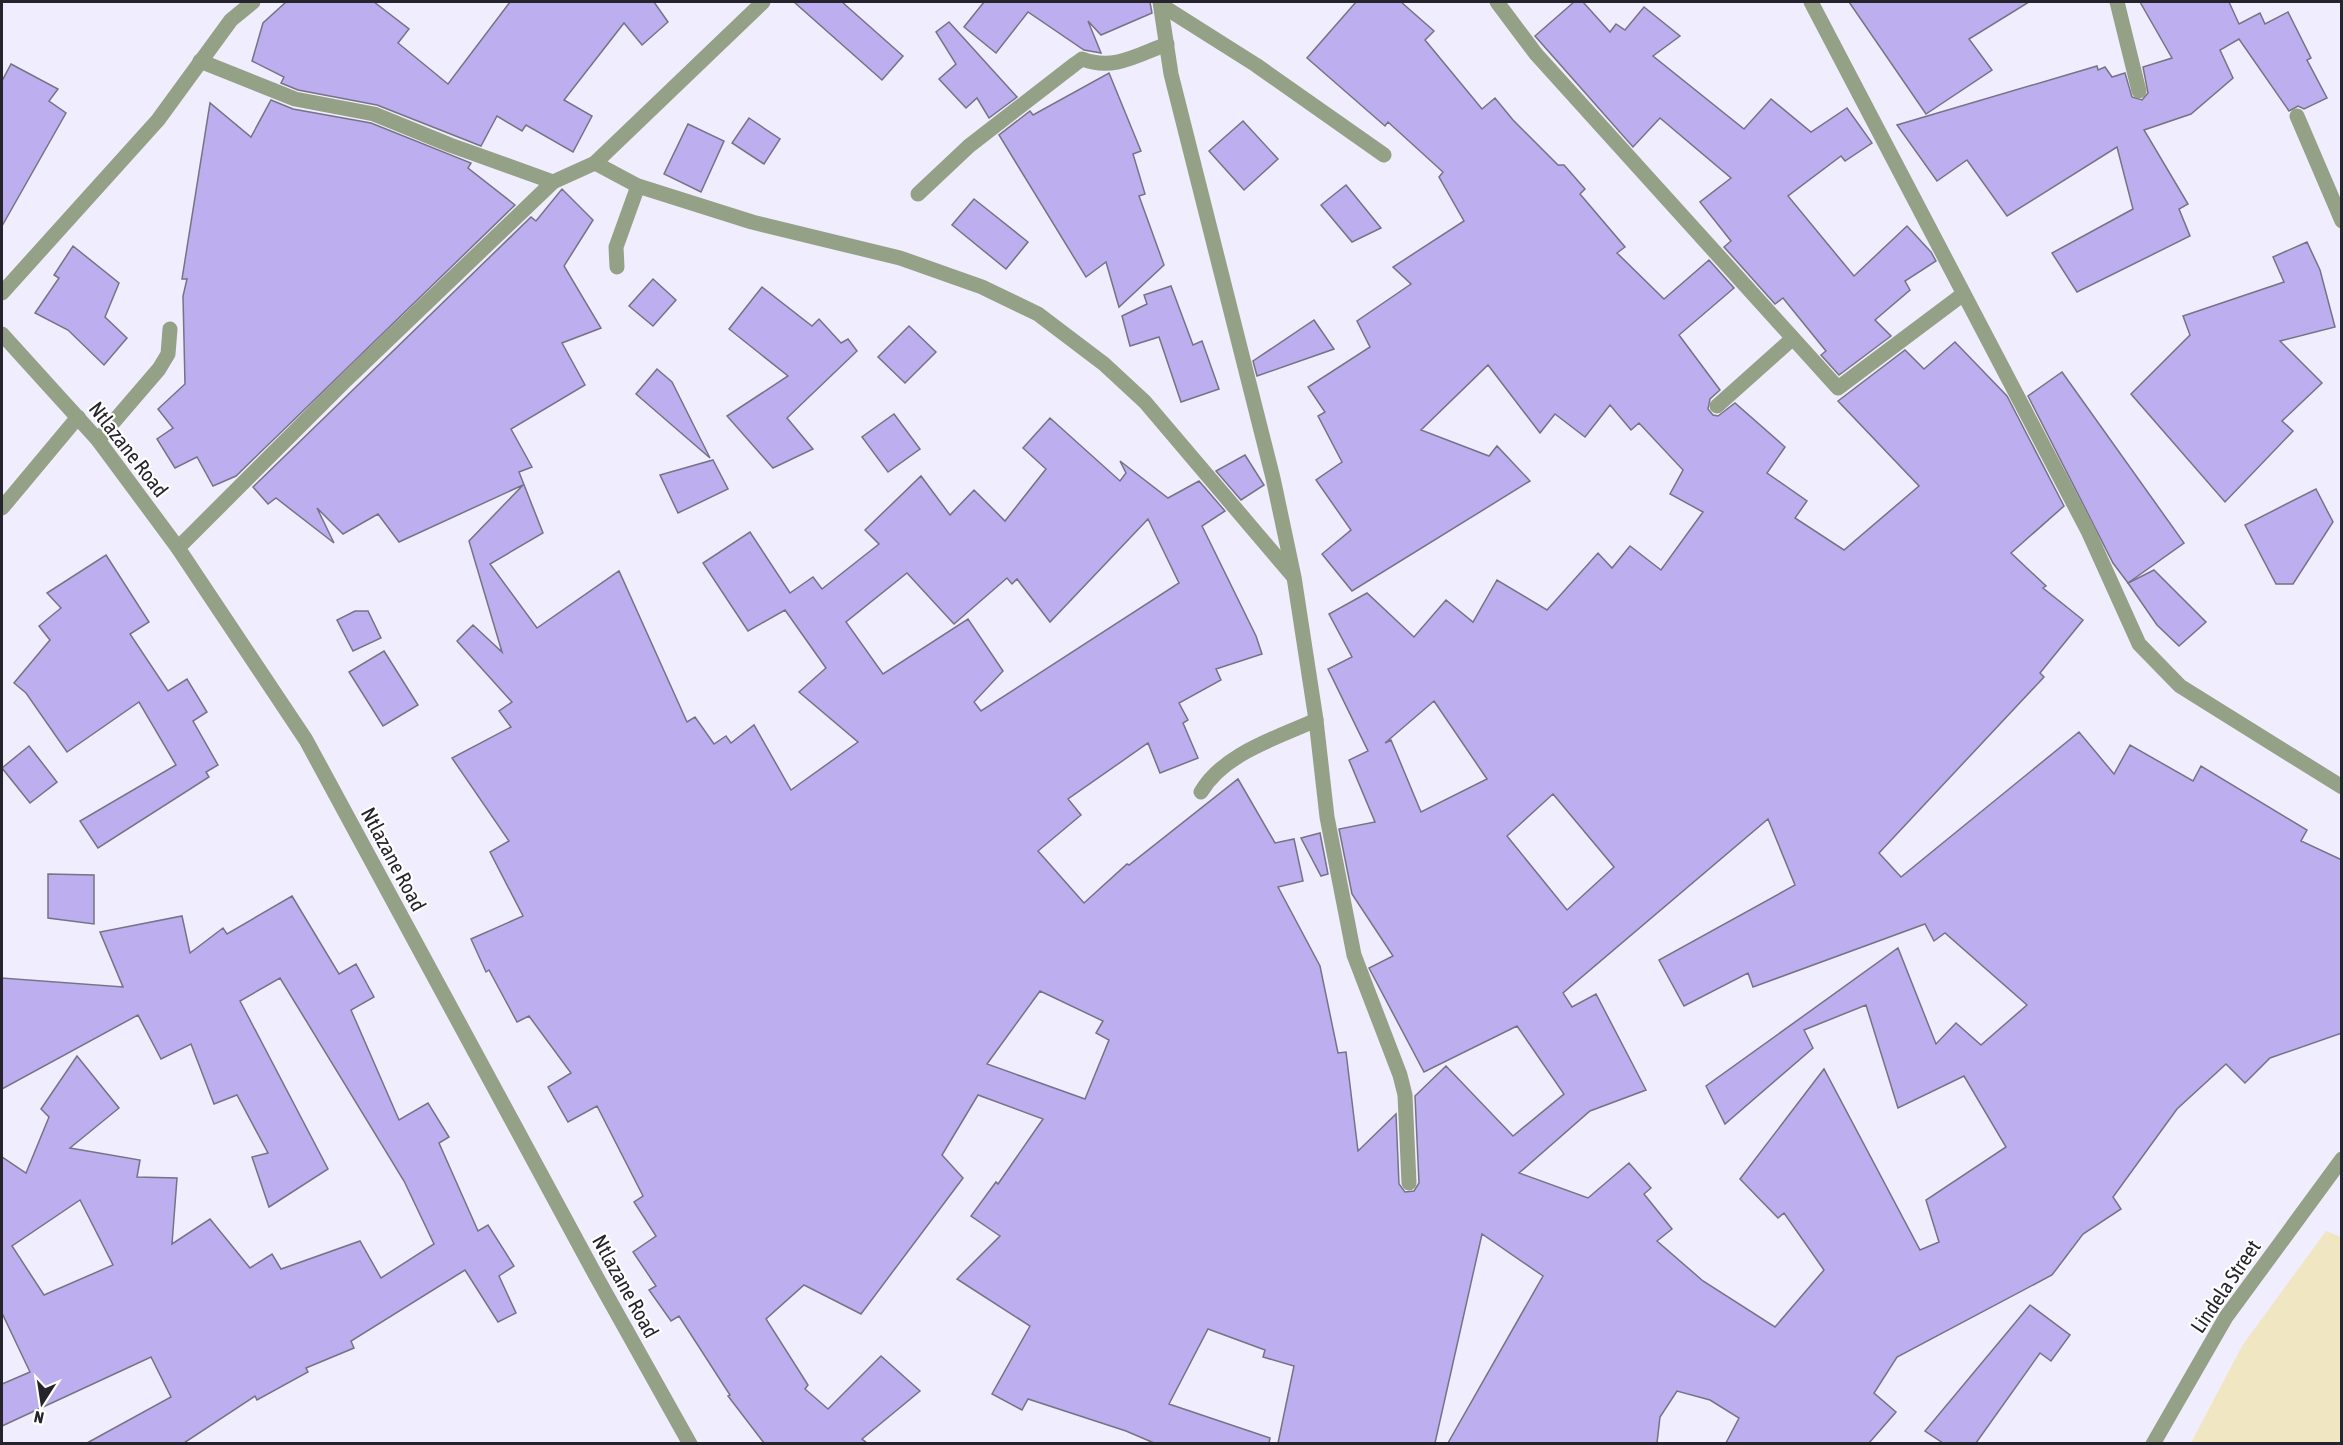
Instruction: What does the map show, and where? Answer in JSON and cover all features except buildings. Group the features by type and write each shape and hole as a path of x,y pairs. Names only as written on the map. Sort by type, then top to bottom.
{"street":[{"path":"2,293 158,120 231,20 253,2"},
{"path":"178,548 346,380 553,182 595,163 763,2"},
{"path":"1497,2 1536,54 1838,388 1962,295"},
{"path":"1811,2 1962,295 2088,531 2139,644 2180,686 2342,787"},
{"path":"2117,2 2139,91"},
{"path":"1160,3 1176,96 1273,478 1294,577 1316,720 1327,817 1354,955 1400,1075 1404,1095 1409,1183"},
{"path":"1160,3 1256,65 1384,155"},
{"path":"918,194 969,146 1082,59 1104,66 1167,44"},
{"path":"200,61 295,99 374,114 553,182"},
{"path":"2297,116 2342,221"},
{"path":"595,163 638,186 752,222 900,258 982,287 1038,314 1104,364 1145,402 1294,577"},
{"path":"617,267 616,247 638,186"},
{"path":"98,440 159,369 168,354 170,329"},
{"name":"Ntlazane Road","path":"2,334 98,440 178,548 306,740 601,1286 690,1443"},
{"path":"1717,406 1792,339"},
{"path":"2,508 78,417"},
{"path":"1201,792 1209,778 1230,760 1316,720"},
{"name":"Lindela Street","path":"2153,1443 2226,1317 2342,1159"}],"sand":[{"path":"2326,1231 2341,1237 2341,1443 2191,1443 2242,1346"}]}
